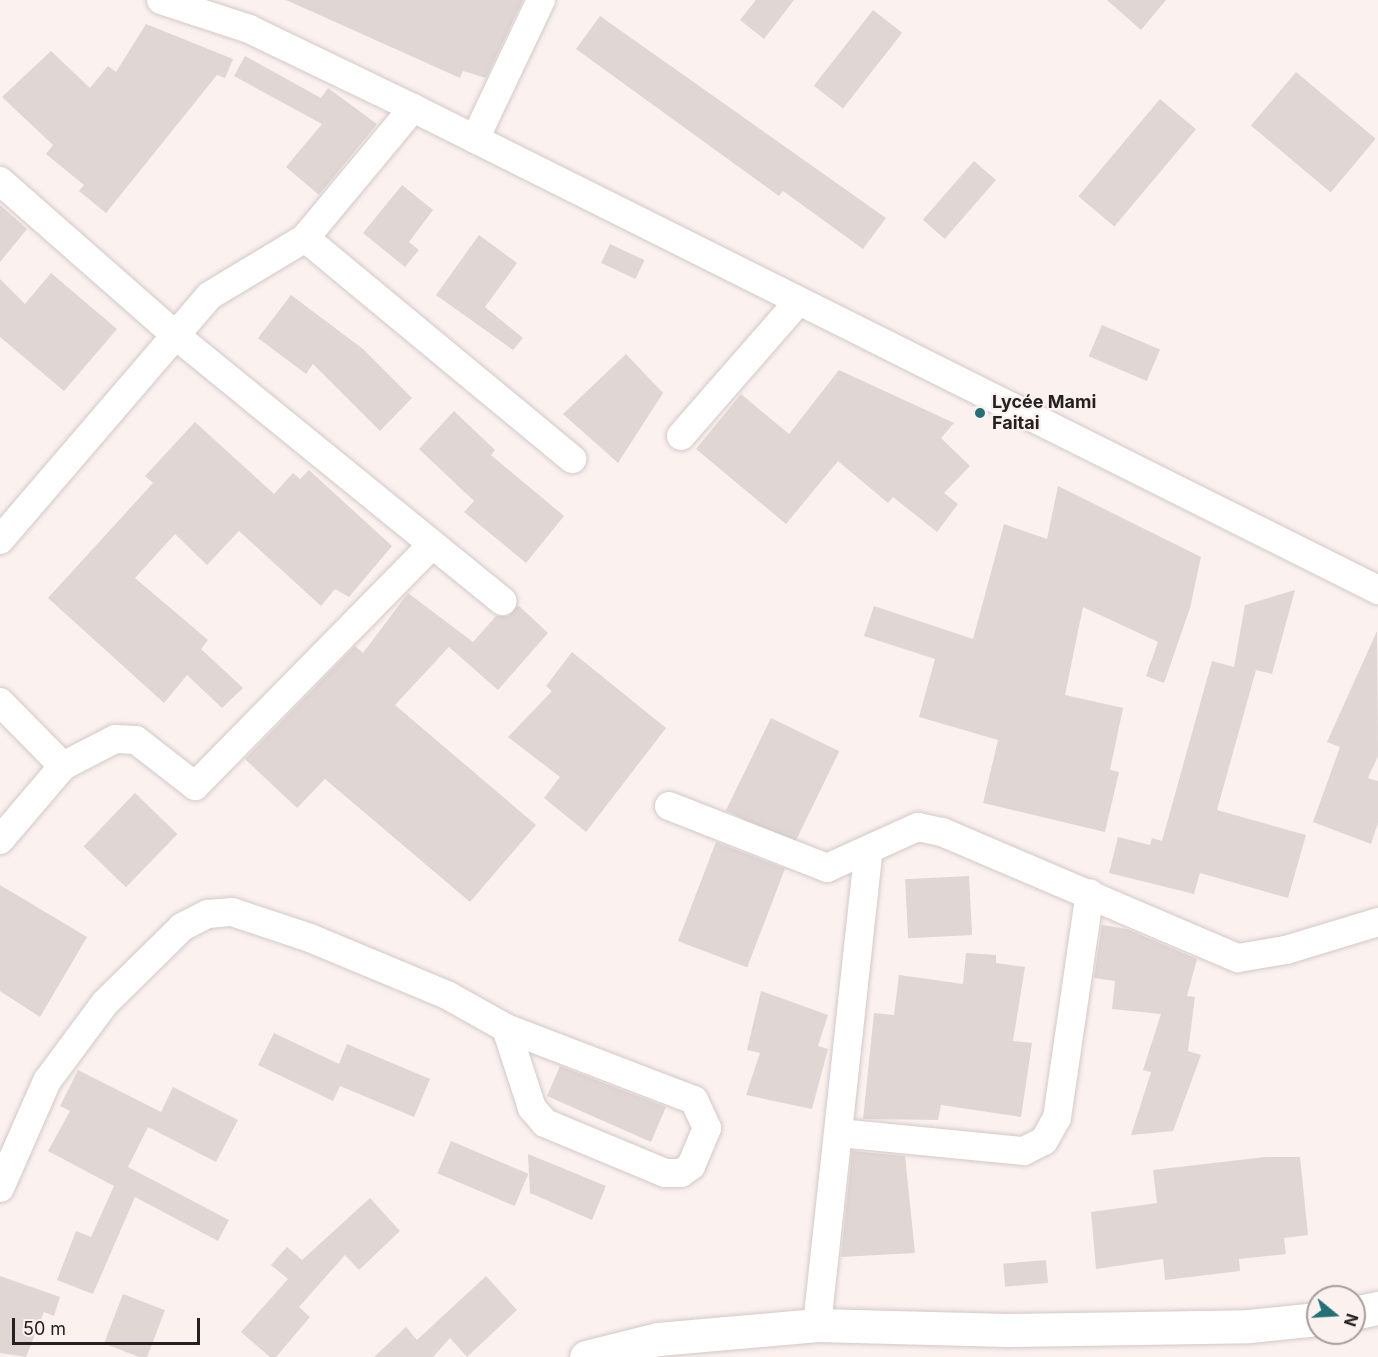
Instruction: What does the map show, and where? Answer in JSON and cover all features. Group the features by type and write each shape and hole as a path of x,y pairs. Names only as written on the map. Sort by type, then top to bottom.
{"main road":[{"path":"586,1357 658,1340 817,1325 1007,1330 1249,1326 1306,1320"}],"street":[{"path":"161,0 249,29 413,108 1378,590"},
{"path":"475,139 534,5"},
{"path":"0,540 208,296 305,238 413,108"},
{"path":"0,181 175,335 502,601"},
{"path":"305,238 572,459"},
{"path":"681,436 798,302"},
{"path":"0,840 63,766 115,740 136,740 195,786 432,545"},
{"path":"0,702 63,766"},
{"path":"669,806 826,868 868,852 918,827 942,832 1090,893 1238,958 1286,951 1378,922"},
{"path":"817,1325 868,852"},
{"path":"839,1133 1024,1151 1044,1141 1057,1118 1090,893"},
{"path":"0,1188 47,1081 105,1003 182,927 208,914 253,915 447,995 506,1028 694,1101 707,1128 691,1166 681,1173 665,1173 545,1123 532,1108 506,1028"}],"building":[{"path":"286,0 523,0 486,78 463,71 460,78"},
{"path":"756,0 794,0 764,39 740,20"},
{"path":"1107,0 1166,0 1141,30"},
{"path":"873,10 902,33 843,108 814,86"},
{"path":"600,16 886,218 863,249 783,191 779,196 576,49"},
{"path":"146,24 233,59 225,78 217,75 106,213 79,191 84,185 46,154 53,145 2,97 51,51 90,88 108,66 116,72"},
{"path":"245,56 321,98 328,88 377,124 319,195 286,167 322,124 234,76"},
{"path":"1296,72 1376,139 1331,192 1251,126"},
{"path":"1160,99 1196,129 1114,226 1078,196"},
{"path":"974,161 996,180 945,239 923,220"},
{"path":"402,185 433,210 409,242 419,250 405,267 363,233"},
{"path":"0,205 27,229 0,262"},
{"path":"479,235 517,263 485,307 523,338 513,350 436,295"},
{"path":"610,244 644,260 636,279 601,263"},
{"path":"51,273 117,329 64,391 0,337 0,279 25,304"},
{"path":"291,295 363,349 412,398 380,431 313,364 306,374 258,338"},
{"path":"1102,325 1160,350 1147,381 1089,356"},
{"path":"626,354 663,393 618,463 563,414"},
{"path":"839,370 954,423 941,438 970,466 944,493 958,504 937,532 893,497 888,503 838,461 786,524 696,449 741,394 789,434"},
{"path":"454,411 495,450 491,455 564,516 526,563 464,512 474,501 419,449"},
{"path":"195,422 274,494 293,473 300,479 309,470 392,546 349,597 335,589 321,606 239,531 207,565 175,534 135,578 208,640 201,649 243,688 222,708 187,675 164,703 48,598 153,483 145,476"},
{"path":"1058,486 1201,557 1190,608 1164,683 1146,676 1158,642 1083,607 1065,695 1123,708 1110,770 1119,772 1105,832 983,803 998,740 919,717 935,659 864,636 874,606 973,639 1004,524 1047,539"},
{"path":"1295,590 1272,674 1256,670 1217,810 1306,835 1288,898 1200,873 1194,894 1109,873 1118,837 1150,845 1152,838 1162,841 1212,661 1234,667 1245,605"},
{"path":"408,593 473,642 496,616 508,616 518,605 548,633 498,690 449,647 395,705 536,825 470,902 325,779 297,808 245,759 355,646 363,653"},
{"path":"1377,631 1378,756 1368,778 1378,781 1378,823 1371,844 1313,822 1340,747 1327,742"},
{"path":"572,652 666,728 586,832 544,798 560,777 508,737 552,691 546,686"},
{"path":"771,718 839,751 794,844 726,811"},
{"path":"135,793 177,834 126,887 84,846"},
{"path":"716,842 785,869 747,967 678,941"},
{"path":"969,876 972,935 908,938 905,879"},
{"path":"0,885 87,937 40,1017 0,991"},
{"path":"1102,925 1127,929 1197,959 1187,996 1195,997 1188,1051 1201,1055 1173,1131 1131,1135 1151,1072 1143,1070 1161,1014 1112,1009 1115,981 1094,978"},
{"path":"966,953 996,955 996,963 1025,967 1013,1041 1032,1043 1021,1117 941,1105 938,1120 863,1119 874,1013 894,1015 899,975 963,984"},
{"path":"761,991 828,1015 818,1046 828,1049 812,1109 746,1095 760,1053 747,1050"},
{"path":"274,1033 339,1064 347,1044 430,1079 414,1117 340,1086 333,1101 258,1065"},
{"path":"560,1066 666,1107 651,1142 547,1096"},
{"path":"78,1070 161,1112 173,1087 238,1120 216,1162 148,1127 128,1167 229,1220 218,1241 135,1197 93,1294 57,1280 76,1231 91,1237 114,1186 48,1151 70,1111 60,1106"},
{"path":"451,1141 528,1174 515,1206 437,1173"},
{"path":"852,1151 905,1156 915,1253 841,1257"},
{"path":"528,1154 606,1186 592,1220 530,1193"},
{"path":"1265,1157 1300,1157 1308,1235 1284,1238 1286,1254 1239,1259 1240,1271 1165,1280 1163,1259 1096,1269 1091,1212 1157,1203 1153,1170"},
{"path":"370,1198 400,1231 359,1270 345,1255 299,1307 310,1317 276,1357 270,1357 241,1332 288,1279 271,1265 287,1247 302,1260"},
{"path":"1046,1260 1048,1283 1005,1287 1003,1264"},
{"path":"0,1276 60,1297 54,1316 44,1312 26,1357 0,1353"},
{"path":"486,1276 517,1310 467,1357 450,1338 433,1357 374,1357 406,1327 417,1340"},
{"path":"123,1294 165,1310 147,1357 139,1357 104,1343"}],"place":[{"name":"Lycée Mami Faitai","path":"980,413"}]}
